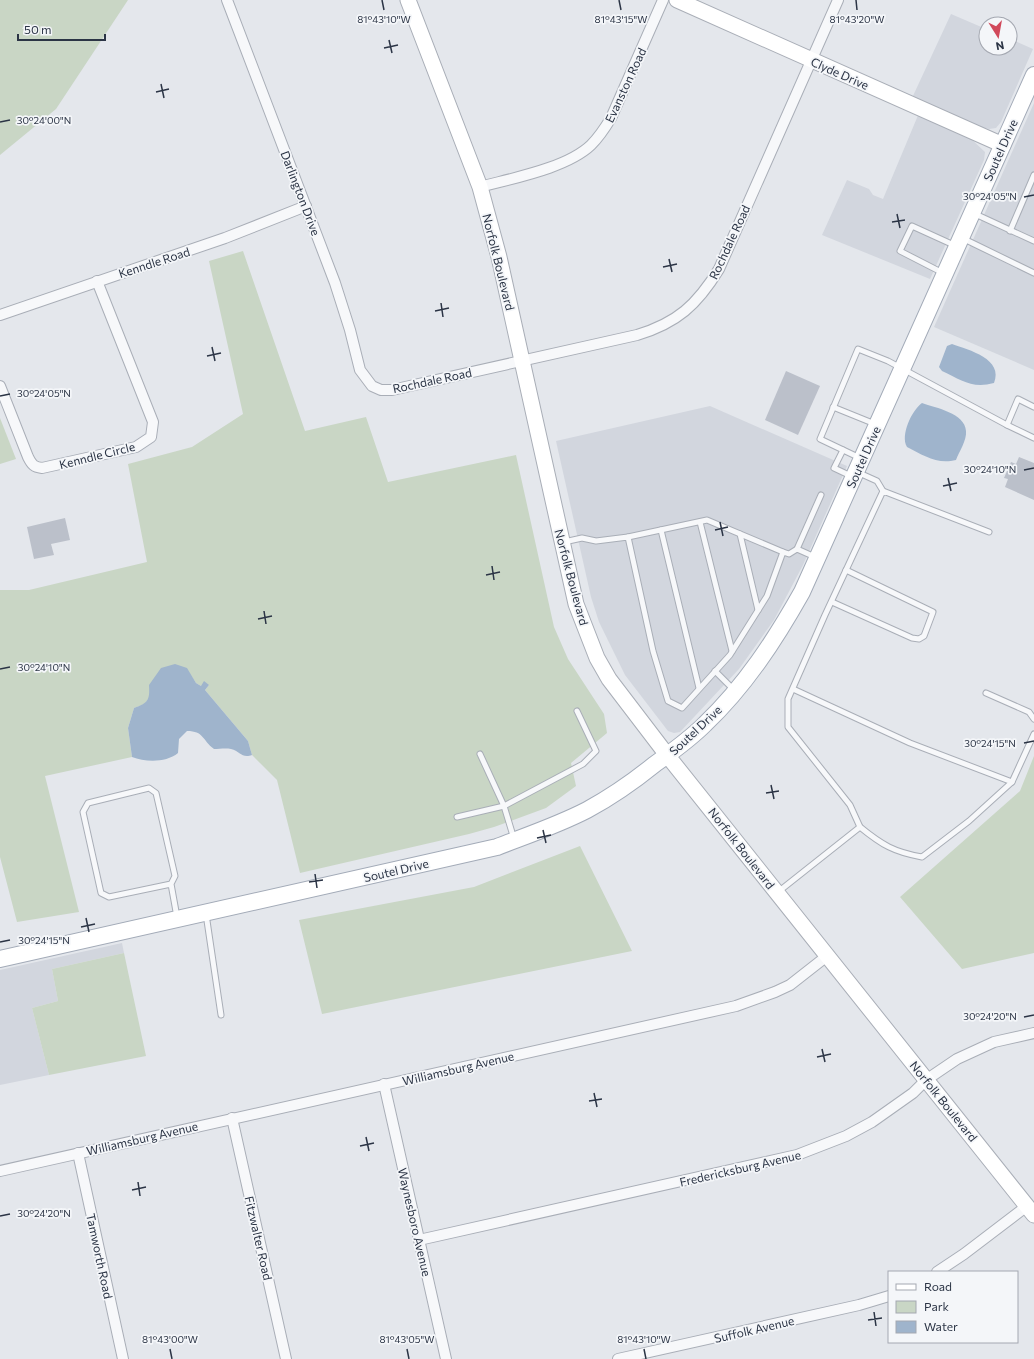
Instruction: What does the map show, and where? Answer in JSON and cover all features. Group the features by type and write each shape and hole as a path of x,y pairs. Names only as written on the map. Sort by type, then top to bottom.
{"main road":[{"name":"Soutel Drive","path":"0,959 468,854 539,832 588,809 631,784 705,724 735,691 782,627 817,559 1034,74"}],"street":[{"name":"Darlington Drive","path":"227,0 336,283 360,370 372,386"},
{"name":"Norfolk Boulevard","path":"408,0 480,187 499,257 576,604 597,658 624,700 667,756 1030,1211"},
{"name":"Evanston Road","path":"480,187 565,162 590,146 611,118 663,0"},
{"name":"Clyde Drive","path":"677,0 1003,145"},
{"name":"Rochdale Road","path":"372,386 381,390 392,390 637,336 673,321 699,299 719,269 838,0"},
{"name":"Kenndle Road","path":"0,315 225,238 306,206"},
{"name":"Kenndle Circle","path":"0,386 28,457 36,468 42,468 136,447 151,437 153,422 97,281"},
{"name":"Williamsburg Avenue","path":"0,1170 742,1004 775,992 790,984 827,956"},
{"name":"Fredericksburg Avenue","path":"419,1240 797,1155 846,1136 872,1122 913,1093 926,1080 957,1059 994,1042 1034,1033"},
{"name":"Waynesboro Avenue","path":"384,1084 446,1359"},
{"name":"Fitzwalter Road","path":"232,1118 286,1359"},
{"name":"Tamworth Road","path":"78,1153 123,1359"},
{"path":"939,1271 1030,1211"},
{"name":"Suffolk Avenue","path":"618,1359 859,1305 888,1296"}],"lane":[{"path":"1010,231 1034,175"},
{"path":"973,212 1010,231 1034,241"},
{"path":"945,274 900,251 912,226 959,242 1034,273"},
{"path":"989,532 883,491 877,481 858,469 843,450 820,439 858,350 876,355 1034,438"},
{"path":"1007,425 1018,399 1034,407"},
{"path":"833,408 878,425"},
{"path":"843,450 834,468 858,469"},
{"path":"883,491 788,699 788,727 850,805 860,827 874,839 900,853 922,857 969,821 1012,782 1034,734"},
{"path":"562,542 582,538 596,541 628,537 707,520 789,554 797,549 821,495"},
{"path":"700,522 732,651"},
{"path":"661,530 699,688"},
{"path":"740,534 758,610"},
{"path":"628,537 653,651 668,701 682,708 732,651 767,596 783,552"},
{"path":"797,549 817,559"},
{"path":"832,602 912,638 919,639 924,636 933,612 846,570"},
{"path":"715,671 735,691"},
{"path":"793,689 910,743 1012,782"},
{"path":"986,693 1029,712 1034,719"},
{"path":"457,817 504,806 583,764 596,751 577,712"},
{"path":"480,754 504,806 514,840"},
{"path":"171,884 109,897 101,893 83,812 88,803 149,788 156,793 175,876 171,884 178,920"},
{"path":"777,892 860,827"},
{"path":"206,913 221,1015"}],"shaded area":[{"path":"951,14 978,26 978,56 1018,56 1018,42 1033,49 1001,122 996,128 989,129 969,124 912,98"},
{"path":"1034,103 1034,370 934,327"},
{"path":"919,113 969,137 985,152 984,160 930,279 822,235 847,180 869,189 873,195 883,199"},
{"path":"710,406 847,466 803,565 774,620 739,669 680,732 674,733 668,731 625,675 599,622 591,597 556,441"},
{"path":"122,943 124,953 52,969 58,1001 32,1008 49,1075 0,1085 0,970"}],"green space":[{"path":"0,0 128,0 56,109 0,155"},
{"path":"243,251 305,431 366,417 388,482 516,455 554,627 568,659 604,714 607,733 571,763 576,786 546,808 494,827 469,834 300,873 277,780 252,755 248,741 205,690 209,685 201,686 196,683 186,668 150,696 145,704 134,708 128,728 132,757 45,776 79,912 17,922 0,857 0,590 29,590 147,562 128,464 192,447 243,414 209,261"},
{"path":"0,418 16,459 0,464"},
{"path":"1034,756 1034,953 962,969 900,897 1020,791"},
{"path":"580,846 632,951 322,1014 299,920 474,887"},
{"path":"124,953 146,1056 49,1075 32,1008 58,1001 52,969"}],"water":[{"path":"952,344 967,349 990,362 996,375 994,383 979,385 967,383 942,371 939,367 947,346"},
{"path":"922,403 949,412 961,420 964,425 966,435 956,460 936,460 907,447 905,436 908,423 914,411"},
{"path":"175,664 187,668 196,683 201,686 204,681 209,685 205,690 248,741 252,755 246,756 231,749 214,749 200,734 193,731 187,731 179,739 178,753 168,759 149,761 132,757 128,728 134,708 147,700 149,685 161,668"}],"building":[{"path":"786,371 820,386 798,435 765,420"},
{"path":"1019,457 1034,463 1034,500 1005,487 1008,479 1004,478 1011,462 1016,464"},
{"path":"65,518 70,540 51,544 54,555 34,559 27,527"}]}
